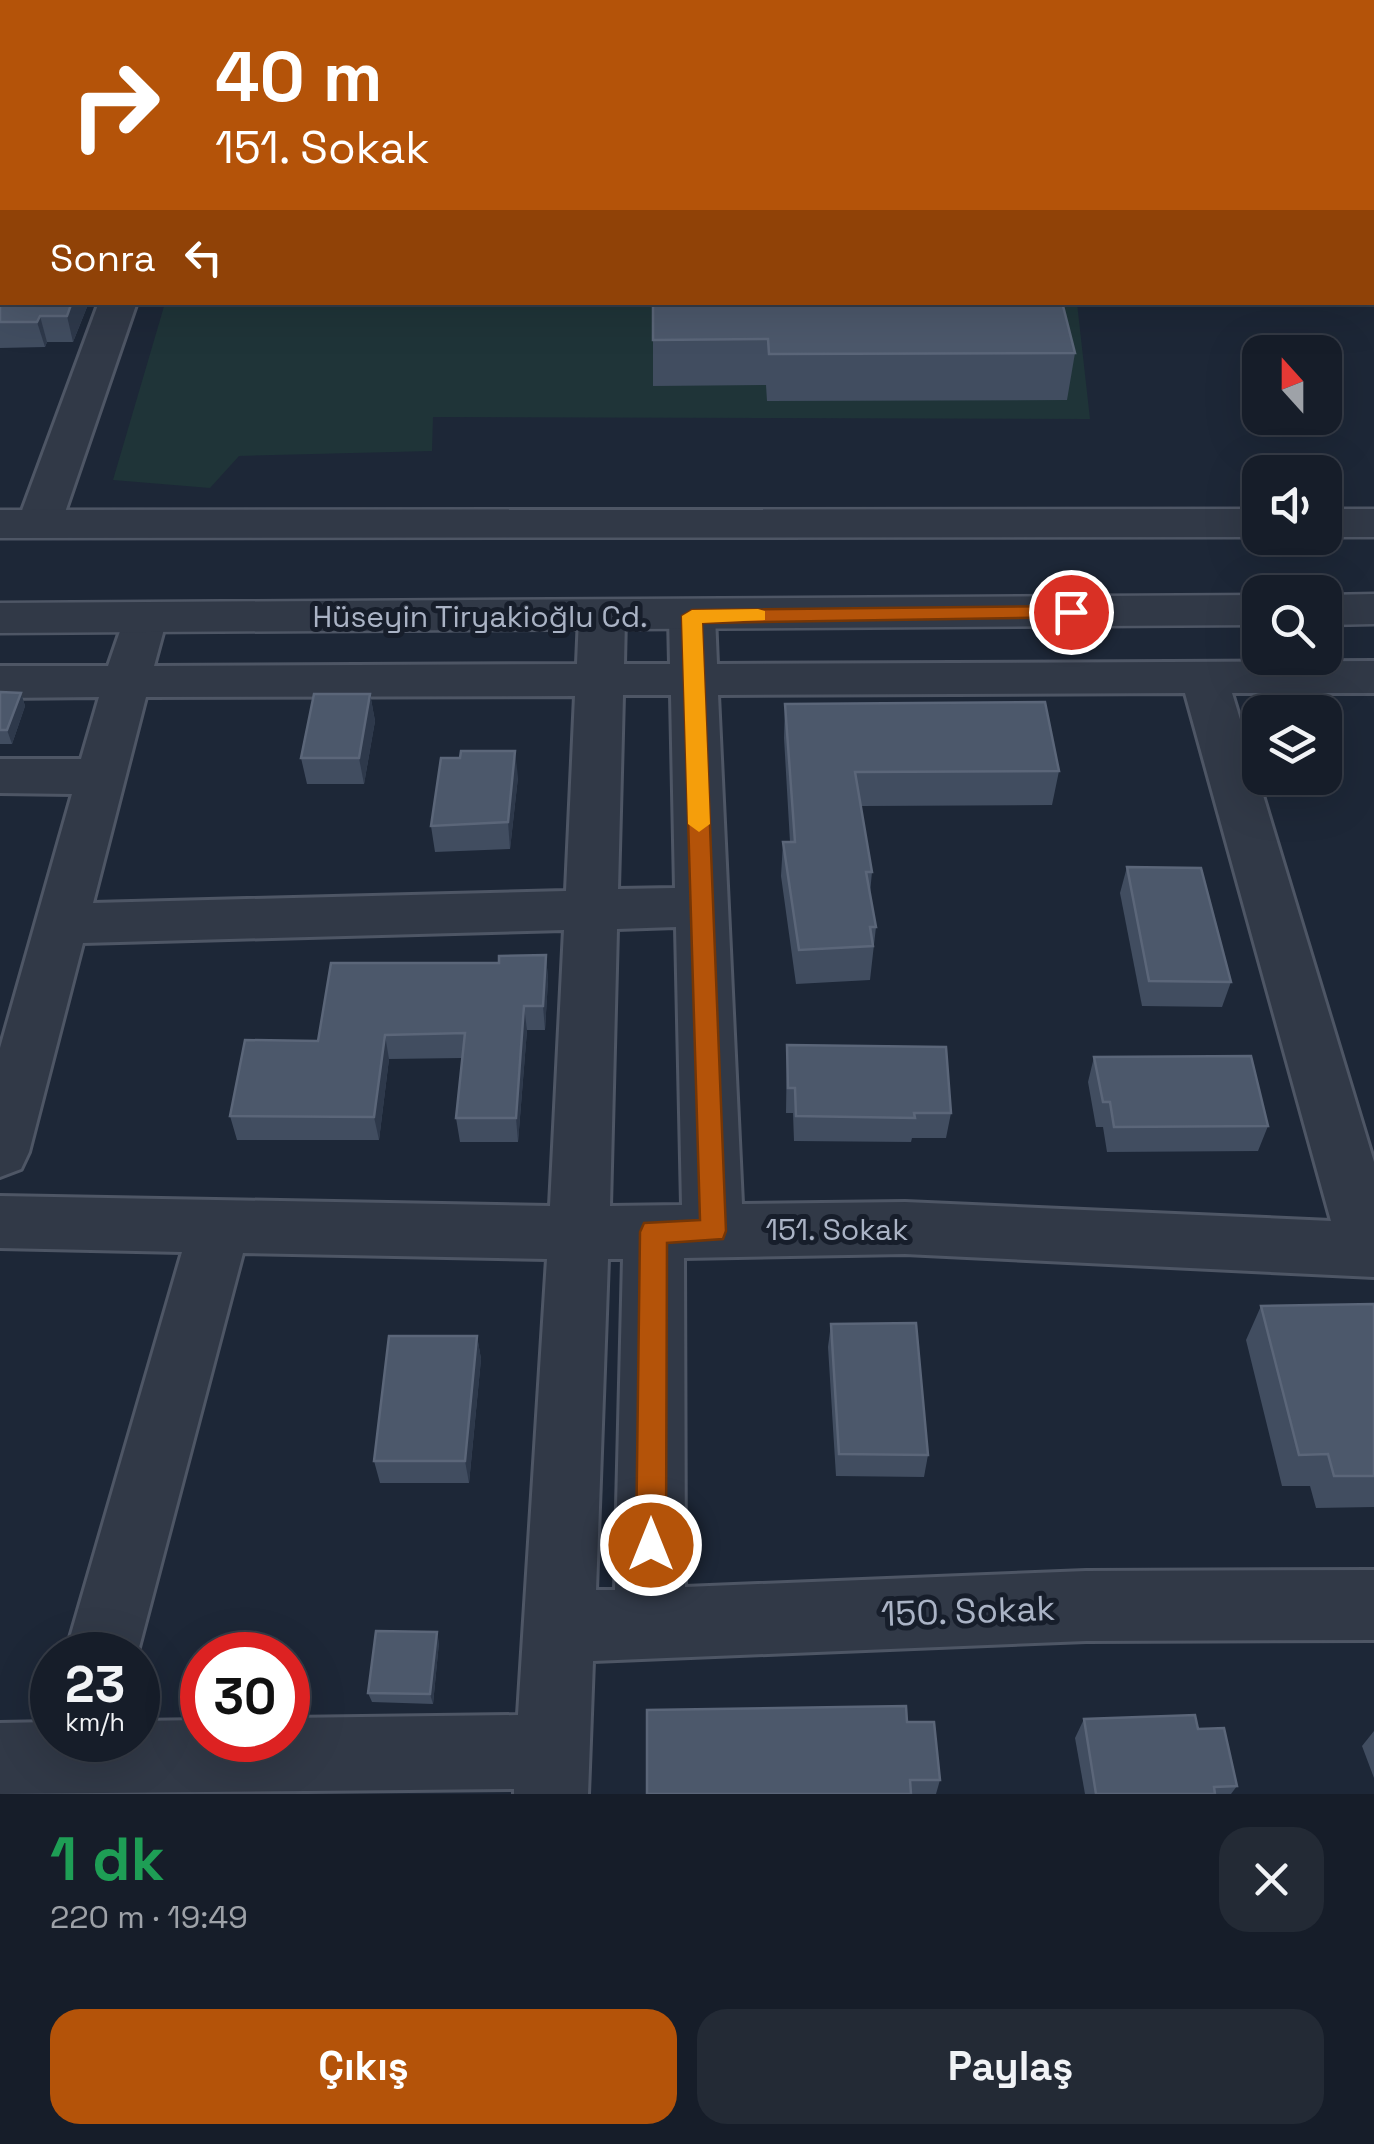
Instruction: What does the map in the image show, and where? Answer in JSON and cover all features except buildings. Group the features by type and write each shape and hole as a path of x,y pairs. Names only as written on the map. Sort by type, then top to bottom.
{"street":[{"path":"117,305 20,524 1242,523"},
{"path":"1342,523 1374,524"},
{"path":"1342,610 1374,609"},
{"name":"Hüseyin Tiryakioğlu Cd.","path":"0,618 1242,610"},
{"path":"650,1624 683,1231 702,908 692,616"},
{"path":"0,1760 553,1773 579,1232 602,617"},
{"path":"0,1152 144,618"},
{"path":"1204,678 1372,1250"},
{"path":"0,682 1374,678"},
{"path":"0,776 101,777"},
{"path":"62,924 702,908"},
{"name":"151. Sokak","path":"0,1222 579,1232 904,1228 1372,1250"},
{"path":"107,1632 220,1226"},
{"name":"150. Sokak","path":"562,1627 1086,1606 1374,1605"}],"green space":[{"path":"164,305 1077,305 1090,419 433,417 432,451 239,456 210,488 113,480"}],"slow traffic":[{"path":"699,824 692,616 758,616"}],"route":[{"path":"651,1545 654,1232 713,1231 692,616 1071,612"}]}
